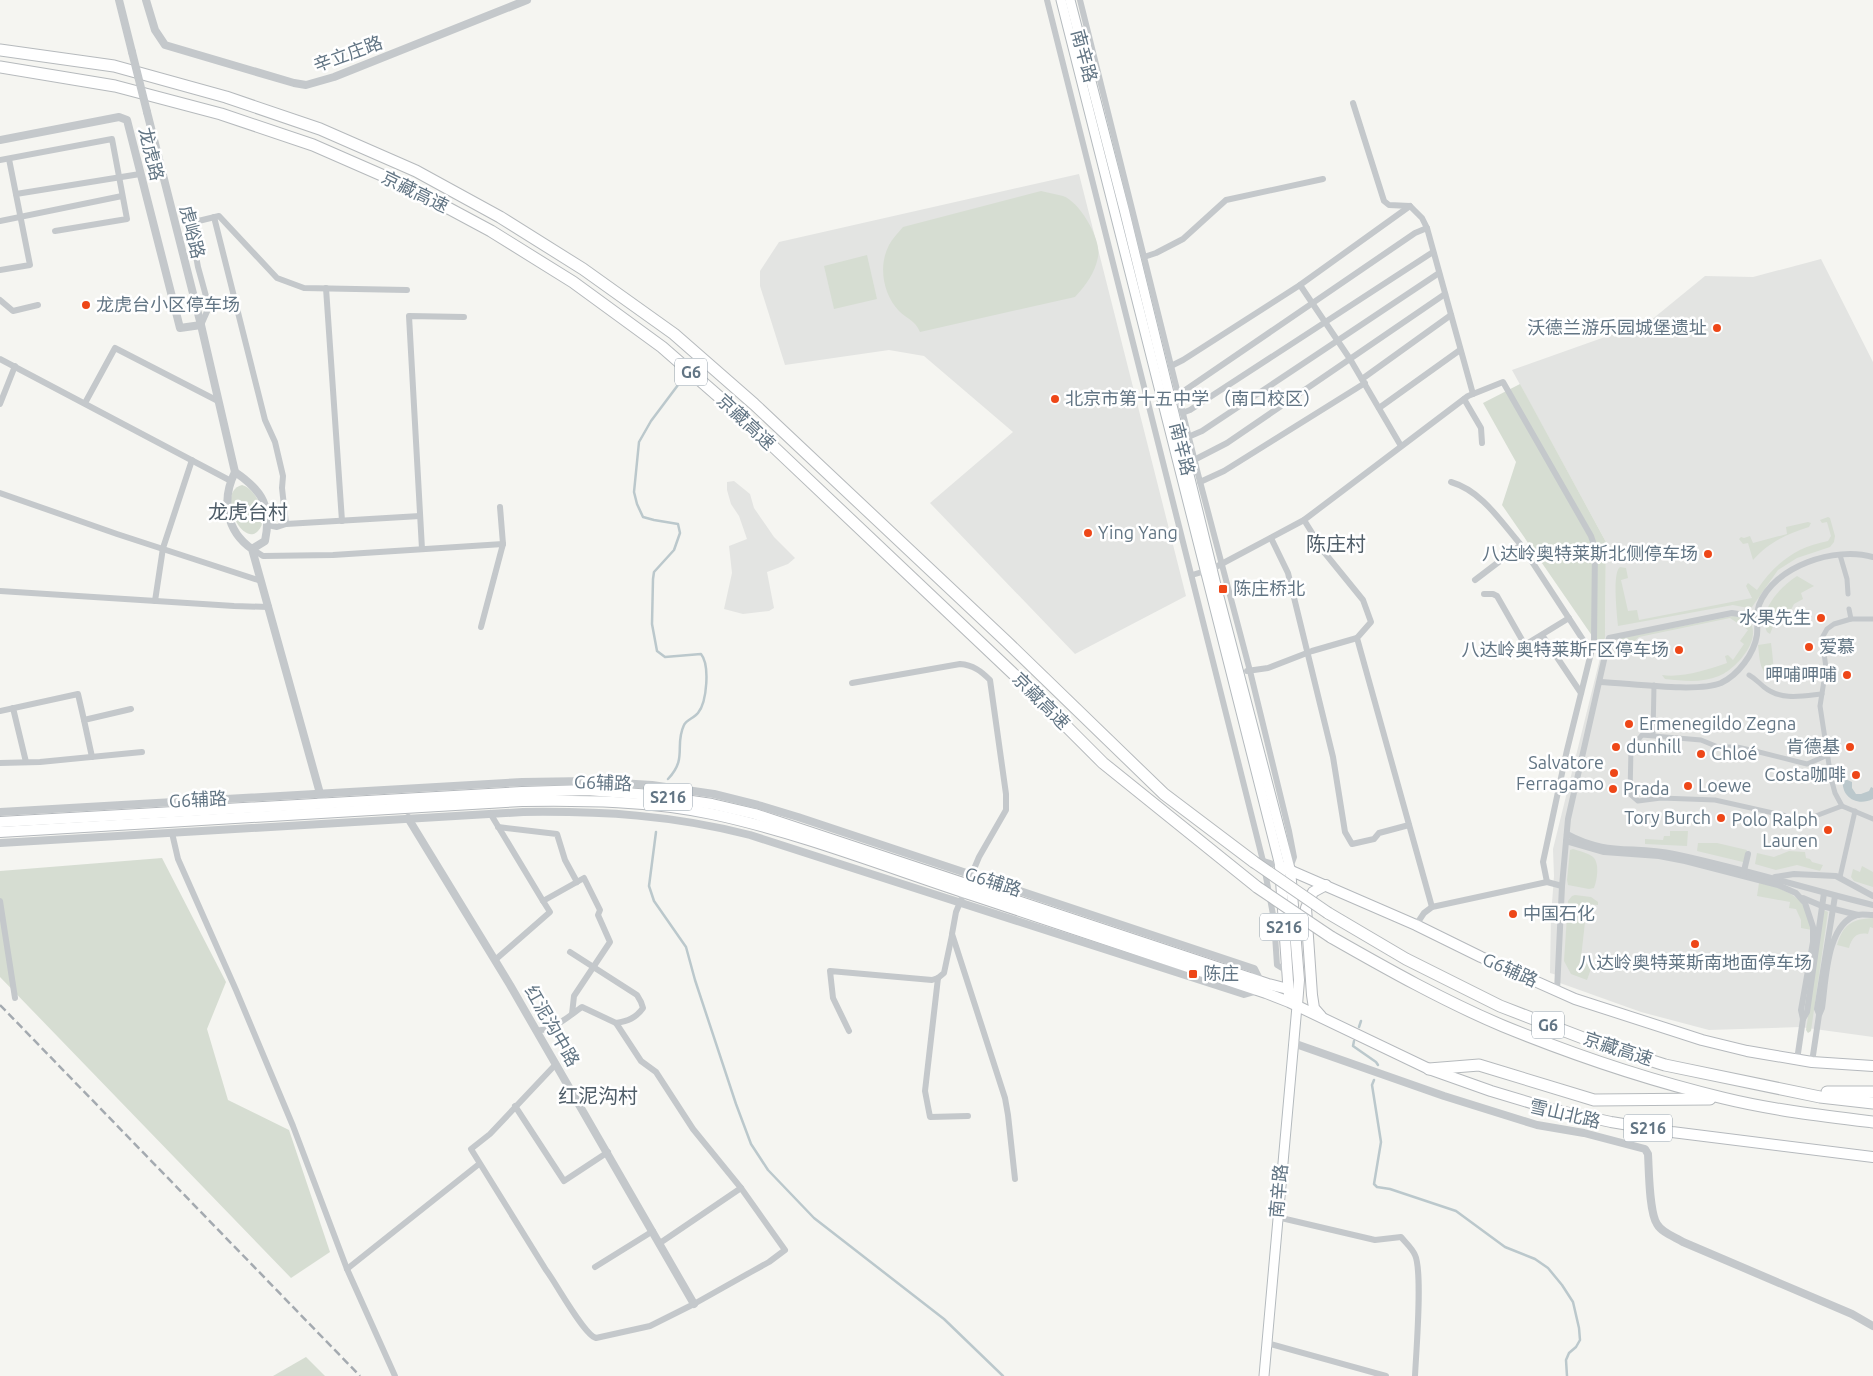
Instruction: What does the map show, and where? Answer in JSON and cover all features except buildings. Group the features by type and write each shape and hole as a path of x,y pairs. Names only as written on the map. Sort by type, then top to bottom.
{"highway":[{"name":"京藏高速","path":"0,50 114,66 226,96 320,129 416,171 500,217 582,269 674,334 754,404 1007,642 1164,794 1259,861 1328,913 1406,959 1500,1006 1534,1020 1596,1043 1665,1065 1785,1091 1873,1103"},
{"name":"京藏高速","path":"0,67 115,86 221,114 313,145 409,187 491,231 573,282 662,346 742,416 1024,683 1103,763 1257,888 1331,937 1409,981 1502,1025 1591,1060 1724,1099"},
{"path":"1430,1069 1479,1065 1594,1100 1724,1099 1818,1116 1873,1122"},
{"path":"1785,1091 1873,1092"}],"main road":[{"name":"南辛路","path":"1061,0 1285,867"},
{"name":"南辛路","path":"1070,0 1124,208 1208,570 1238,673 1285,867"},
{"name":"G6辅路","path":"0,822 322,798 531,791 587,790 651,794 712,804 755,814 966,888 1259,986 1430,1069 1491,1091 1552,1109 1611,1122 1732,1140 1873,1157"},
{"name":"G6辅路","path":"0,832 486,803 587,800 650,805 728,818 966,888"},
{"name":"G6辅路","path":"1285,867 1416,925 1480,958 1557,991 1633,1018 1702,1040 1747,1051 1812,1062 1873,1066"},
{"name":"S216","path":"1285,867 1288,989"},
{"path":"1285,867 1299,980 1293,1004"},
{"path":"1321,1016 1314,1008 1312,995 1306,908 1313,892 1326,885"},
{"name":"G6辅路","path":"1259,986 1288,989"},
{"path":"1288,989 1293,1004"},
{"name":"南辛路","path":"1264,1376 1294,1043 1293,1004"}],"street":[{"name":"虎峪路","path":"119,0 201,325 235,472"},
{"name":"辛立庄路","path":"146,0 155,30 165,45 294,83 306,84 334,77 527,0"},
{"path":"1047,0 1192,575 1274,920 1278,965 1287,971"},
{"path":"1080,0 1188,437 1250,671 1293,849 1294,857 1285,867 1259,861"},
{"path":"1353,103 1384,201 1389,204 1410,206 1422,218 1427,228 1473,394"},
{"name":"龙虎路","path":"0,140 119,118 126,120 180,328 201,325"},
{"path":"0,160 112,139 127,219 55,231"},
{"path":"0,270 30,264 9,159"},
{"path":"16,194 140,174"},
{"path":"1144,257 1184,239 1226,200 1322,179"},
{"path":"0,221 122,196"},
{"path":"1171,366 1300,285 1410,206"},
{"path":"201,325 208,307 190,223 219,216 277,278 304,288 406,290"},
{"path":"214,217 265,420 275,442 282,467 286,524"},
{"path":"1178,395 1415,233 1427,228"},
{"path":"1182,413 1190,410 1433,252"},
{"path":"1188,437 1202,431 1439,273"},
{"path":"1300,285 1350,359 1401,446"},
{"path":"326,288 342,521"},
{"path":"1194,460 1228,443 1445,294"},
{"path":"0,300 13,311 38,305"},
{"path":"1200,482 1224,471 1363,381 1451,315"},
{"path":"422,549 409,316 464,318"},
{"path":"85,403 115,348 218,401"},
{"path":"1379,408 1460,350"},
{"path":"0,359 230,481"},
{"path":"0,404 14,366"},
{"path":"1192,575 1221,564 1304,520 1464,399 1504,382 1594,542 1594,641 1543,862 1547,882"},
{"path":"1464,399 1481,428 1482,443"},
{"path":"155,601 162,548 192,460"},
{"path":"252,549 265,541 268,525 267,512 262,497 253,484 235,472 230,481 227,504 228,517 241,541 252,549 263,556 333,555 503,544"},
{"path":"1451,482 1466,488 1478,496 1521,545 1591,652"},
{"path":"0,493 261,581"},
{"path":"481,627 503,544 500,507"},
{"path":"268,525 277,527 286,524 420,516"},
{"path":"1238,673 1268,668 1307,653 1357,638 1371,622 1363,600 1324,552 1304,520"},
{"path":"1271,538 1288,572 1333,757 1345,832 1352,844 1374,839 1379,833 1410,825"},
{"path":"1475,580 1521,545"},
{"path":"252,549 322,798"},
{"path":"1600,682 1700,687 1717,684 1731,677 1744,663 1756,636 1759,606 1765,594 1779,579 1793,568 1814,559 1864,554 1873,557"},
{"path":"1840,555 1847,579 1848,594"},
{"path":"0,591 268,607"},
{"path":"1484,594 1497,596 1525,645 1569,618"},
{"path":"1849,608 1850,619"},
{"path":"1557,991 1562,886 1568,819 1609,638 1732,613 1757,617"},
{"path":"1873,619 1850,619 1834,624 1823,633 1826,668 1820,706 1835,793 1842,806 1873,819"},
{"path":"1542,635 1581,693"},
{"path":"1357,638 1432,908"},
{"path":"849,1031 832,998 830,971 932,980 944,973 956,912 979,857 1006,810 1006,794 990,680 981,671 970,665 960,664 852,683"},
{"path":"1749,675 1758,680 1764,687 1778,694 1794,697 1822,694"},
{"path":"1653,735 1654,685"},
{"path":"0,712 78,694 92,757"},
{"path":"14,708 26,762"},
{"path":"84,720 131,708"},
{"path":"1828,755 1807,764 1755,751 1718,747 1702,740 1642,735 1631,749 1630,794 1638,801 1661,798 1715,800 1805,820 1842,806"},
{"path":"0,763 142,752"},
{"name":"G6辅路","path":"0,812 322,798"},
{"name":"G6辅路","path":"0,843 490,813 587,811 649,816 708,825 966,888 1254,969 1259,986"},
{"path":"1840,877 1855,811"},
{"path":"1867,815 1873,811"},
{"path":"490,813 550,912 494,960"},
{"name":"红泥沟中路","path":"408,818 608,1152 694,1304"},
{"path":"498,827 557,834 566,860 577,882"},
{"path":"172,833 178,859 293,1126 347,1269 395,1376"},
{"path":"1567,834 1599,847 1672,853 1778,885 1808,901 1822,906 1860,915 1873,915"},
{"path":"1566,841 1602,852 1659,856 1743,874 1755,874 1784,880 1834,896 1873,905"},
{"path":"1743,874 1748,854"},
{"path":"1771,878 1794,874 1840,877 1873,896"},
{"path":"543,901 584,878 600,910 598,915 610,942 574,996 572,1014"},
{"path":"1416,925 1424,913 1432,908 1547,882 1562,886"},
{"path":"1796,893 1805,903 1813,927 1813,942 1801,1010 1802,1020 1797,1060"},
{"path":"1802,1020 1807,1012 1824,893"},
{"path":"1819,1015 1817,1009 1834,896"},
{"path":"0,901 15,998"},
{"path":"1812,1062 1830,952 1837,933 1844,924 1860,915"},
{"path":"952,934 1005,1098 1015,1179"},
{"path":"570,952 637,996 642,1002 642,1008 638,1015 616,1024"},
{"path":"938,978 925,1090 930,1117 968,1116"},
{"path":"536,1030 543,1031 582,1007 616,1024 641,1061 656,1072 693,1129 741,1188 785,1250 769,1262 650,1326 596,1338 592,1337 580,1322 470,1149 490,1134 556,1064"},
{"name":"雪山北路","path":"1294,1043 1444,1096 1537,1125 1645,1149 1648,1154 1656,1224 1663,1231 1683,1242 1852,1314 1873,1326"},
{"path":"515,1106 564,1181 608,1152"},
{"path":"347,1269 480,1164"},
{"path":"660,1243 741,1188"},
{"path":"1277,1217 1375,1240 1401,1237 1408,1245 1416,1256 1418,1282 1415,1376"},
{"path":"595,1267 654,1231"},
{"path":"1267,1343 1386,1376"}],"shaded area":[{"name":"北京市第十五中学 （南口校区）","path":"1079,174 1186,596 1075,654 930,503 1013,432 924,356 889,350 785,365 760,286 760,271 779,242"},
{"path":"1041,191 1063,196 1070,200 1083,213 1097,241 1098,257 1095,268 1075,297 920,332 913,322 899,311 889,296 883,271 889,245 903,227"},
{"path":"867,255 877,299 834,309 824,266"},
{"path":"1821,259 1873,362 1873,1037 1800,1027 1709,1030 1641,1012 1560,983 1560,976 1550,973 1554,876 1553,849 1605,638 1606,542 1512,370 1650,321 1705,276 1753,277"},
{"path":"1520,384 1606,542 1605,638 1602,648 1502,505 1516,462 1483,403"},
{"path":"734,481 750,494 754,508 774,537 795,558 788,564 767,572 774,608 769,611 743,614 724,609 732,573 729,546 747,539 739,516 731,504 727,490 727,482"},
{"path":"242,485 253,492 262,512 261,526 258,531 251,534 245,532 239,525 231,507 231,497 235,489"},
{"path":"1830,518 1835,536 1834,542 1830,547 1797,558 1778,570 1752,607 1733,605 1618,626 1616,577 1620,567 1626,568 1628,578 1621,580 1628,611 1637,610 1639,620 1752,598 1746,586 1748,583 1757,590 1771,572 1787,558 1806,547 1828,541 1831,536 1827,522 1822,523 1820,520"},
{"path":"1811,523 1809,527 1779,539 1765,548 1753,560 1748,543 1743,544 1739,539 1750,536 1753,543 1787,534 1786,527"},
{"path":"1797,576 1814,586 1801,593 1803,599 1794,604 1786,619 1776,619 1770,634 1767,632 1765,624 1768,608 1777,593"},
{"path":"1733,616 1748,620 1752,627 1753,636 1751,644 1733,667 1726,673 1713,678 1693,681 1665,679 1662,675 1694,673 1711,668 1727,663 1725,656 1728,655 1733,660 1744,644 1740,641 1748,630 1730,618 1639,637 1631,644 1618,644 1622,638"},
{"path":"1771,643 1775,680 1766,674 1761,666 1758,645"},
{"path":"1843,778 1852,782 1852,788 1856,794 1861,794 1869,791 1871,787 1873,788 1873,799 1861,802 1851,799 1844,790"},
{"path":"1670,831 1688,831 1687,846 1645,844 1645,839 1663,840 1664,836 1670,836"},
{"path":"1698,843 1717,843 1747,850 1743,862 1697,851"},
{"path":"1573,849 1589,854 1597,863 1594,888 1589,889 1568,885 1570,850"},
{"path":"1789,851 1805,852 1806,858 1823,865 1820,871 1797,865 1776,870 1755,864 1757,853 1774,857"},
{"path":"162,858 226,982 207,1029 228,1100 289,1130 330,1252 291,1278 0,977 0,871"},
{"path":"1862,866 1873,872 1873,887 1854,881 1851,877 1853,869 1860,872"},
{"path":"1759,883 1779,888 1798,899 1806,910 1812,930 1801,928 1801,920 1796,909 1789,908 1790,902 1757,896"},
{"path":"1575,895 1591,897 1598,902 1598,905 1587,904 1581,958 1585,959 1587,964 1592,966 1587,980 1571,974 1564,961 1568,901"},
{"path":"1824,910 1828,912 1811,1031 1808,1033 1806,1030"},
{"path":"1873,918 1873,928 1870,927 1868,934 1855,936 1849,948 1837,945 1842,932 1849,924"},
{"path":"306,1357 325,1376 273,1376"}],"waterway":[{"path":"668,779 678,765 681,732 684,725 698,713 704,701 706,666 701,654 665,657 657,651 652,624 654,572 674,550 680,533 678,524 643,517 634,492 639,442 651,421 678,385"},
{"path":"656,832 649,886 654,901 686,947 695,980 751,1144 768,1170 814,1218 944,1319 1003,1376"},
{"path":"1359,1027 1361,1021"},
{"path":"1354,1041 1353,1046 1378,1065"},
{"path":"1374,1080 1372,1085 1381,1142 1374,1184 1377,1187 1390,1189 1456,1211 1505,1247 1535,1259 1548,1268 1573,1302 1579,1328 1580,1340 1569,1353 1566,1360 1567,1376"}],"railway":[{"path":"0,1005 360,1376"}],"place":[{"name":"龙虎台小区停车场","path":"86,305"},
{"name":"沃德兰游乐园城堡遗址","path":"1717,328"},
{"name":"北京市第十五中学 （南口校区）","path":"1055,399"},
{"name":"Ying Yang","path":"1088,533"},
{"name":"八达岭奥特莱斯北侧停车场","path":"1708,554"},
{"name":"陈庄桥北","path":"1223,589"},
{"name":"水果先生","path":"1821,618"},
{"name":"爱慕","path":"1809,647"},
{"name":"八达岭奥特莱斯F区停车场","path":"1679,650"},
{"name":"呷哺呷哺","path":"1847,675"},
{"name":"Ermenegildo Zegna","path":"1629,724"},
{"name":"dunhill","path":"1616,747"},
{"name":"肯德基","path":"1850,747"},
{"name":"Chloé","path":"1701,754"},
{"name":"Salvatore Ferragamo","path":"1614,773"},
{"name":"Costa咖啡","path":"1856,775"},
{"name":"Loewe","path":"1688,786"},
{"name":"Prada","path":"1613,789"},
{"name":"Tory Burch","path":"1721,818"},
{"name":"Polo Ralph Lauren","path":"1828,830"},
{"name":"中国石化","path":"1513,914"},
{"name":"八达岭奥特莱斯南地面停车场","path":"1695,944"},
{"name":"陈庄","path":"1193,974"}],"district":[{"name":"龙虎台村","path":"248,512"},
{"name":"陈庄村","path":"1336,544"},
{"name":"红泥沟村","path":"598,1096"}]}
